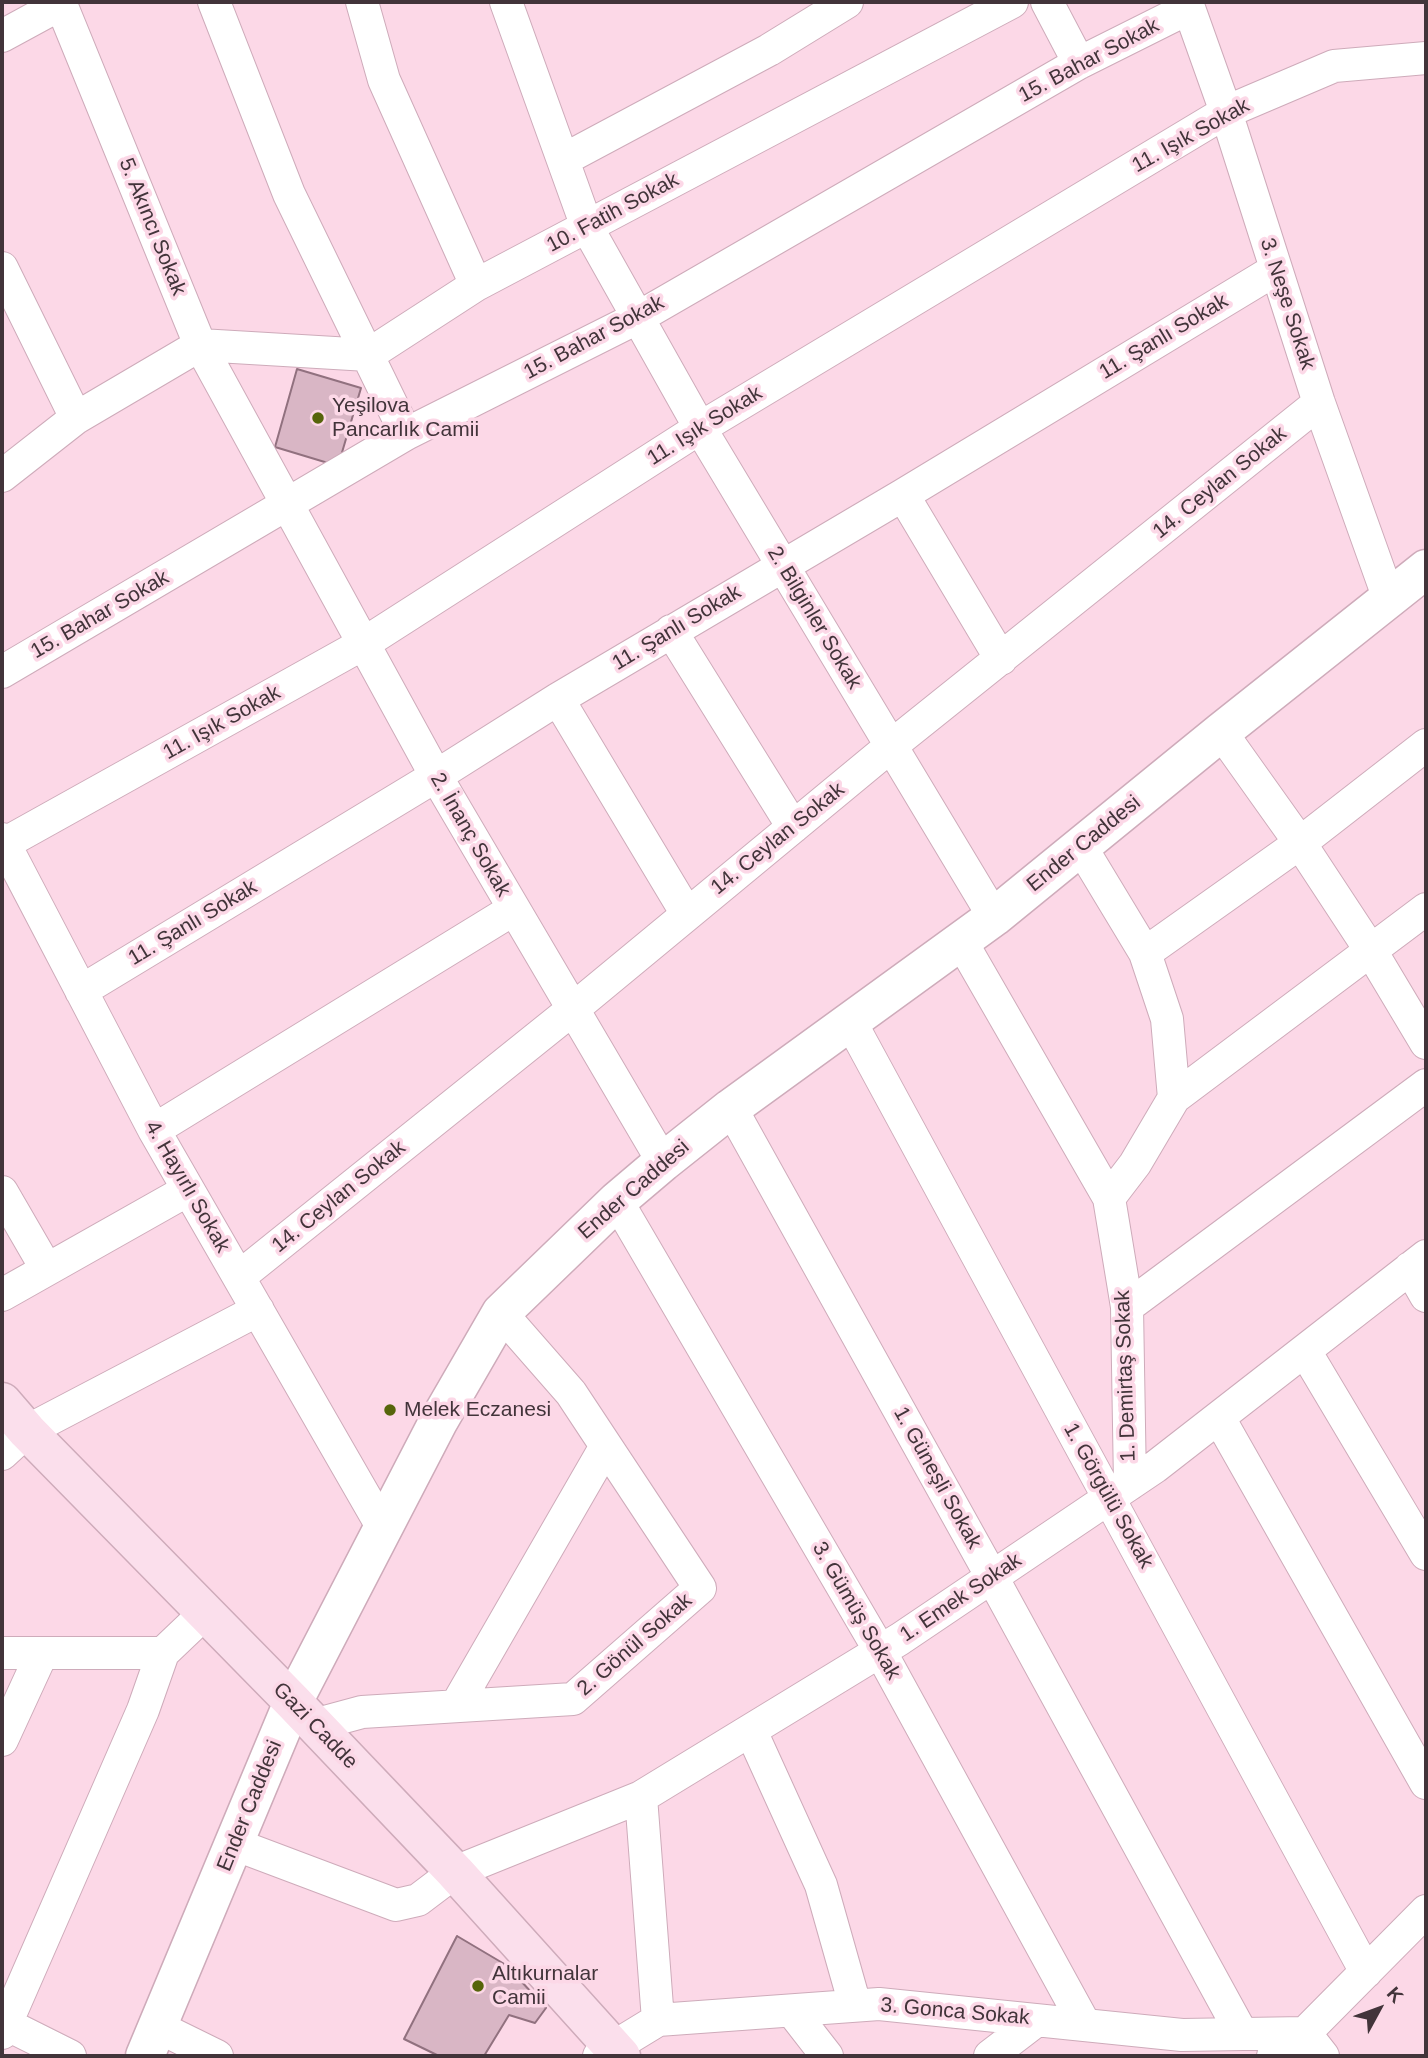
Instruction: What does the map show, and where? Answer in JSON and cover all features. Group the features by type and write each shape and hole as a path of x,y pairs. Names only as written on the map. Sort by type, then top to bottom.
{"main road":[{"name":"Gazi Cadde","path":"2,1402 14,1442 205,1613 455,1872 611,2053"}],"street":[{"path":"214,2 289,194 406,434"},
{"path":"362,2 384,80 476,285"},
{"path":"563,160 769,50 847,2"},
{"name":"10. Fatih Sokak","path":"368,355 476,285 1012,2"},
{"path":"1047,2 1079,63"},
{"name":"5. Akıncı Sokak","path":"2,37 61,4 200,345 287,504"},
{"name":"2. Bilginler Sokak","path":"516,6 563,160 587,227 701,428 994,917"},
{"name":"15. Bahar Sokak","path":"2,672 406,434 639,317 1079,63 1189,8"},
{"name":"3. Neşe Sokak","path":"1189,8 1226,112 1320,403 1389,599"},
{"name":"11. Işık Sokak","path":"3,843 363,644 701,428 1226,112 1335,66 1426,58"},
{"name":"11. Şanlı Sokak","path":"81,991 558,699 904,495 1275,270"},
{"path":"2,271 76,418"},
{"path":"2,476 76,418 200,345 368,355"},
{"name":"14. Ceylan Sokak","path":"239,1277 573,1009 891,746 1320,403"},
{"path":"904,495 1001,659"},
{"name":"2. İnanç Sokak","path":"287,504 436,776 663,1162"},
{"name":"Ender Caddesi","path":"152,2042 234,1844 303,1714 383,1528 438,1422 501,1313 617,1201 663,1162 731,1108 994,917 1426,569"},
{"path":"671,631 793,827"},
{"path":"558,699 687,914"},
{"path":"1221,732 1300,843 1371,951 1426,1043"},
{"path":"1145,953 1300,843 1426,745"},
{"name":"4. Hayırlı Sokak","path":"3,843 154,1130 383,1528"},
{"path":"1081,847 1145,953 1167,1019 1174,1098"},
{"path":"154,1130 513,909"},
{"path":"961,941 1109,1198 1135,1164 1174,1098 1426,909"},
{"name":"1. Görgülü Sokak","path":"850,1021 1120,1491 1366,1972"},
{"path":"1127,1307 1426,1085"},
{"name":"1. Güneşli Sokak","path":"731,1108 1242,2034"},
{"path":"2,1295 188,1190"},
{"path":"2,1192 46,1268"},
{"name":"1. Demirtaş Sokak","path":"1109,1198 1127,1307 1120,1491"},
{"name":"3. Gümüş Sokak","path":"617,1201 880,1651 1084,2025"},
{"path":"1418,1262 1426,1296"},
{"name":"1. Emek Sokak","path":"234,1844 396,1905 418,1900 455,1872 641,1797 880,1651 1120,1491 1219,1418 1418,1262"},
{"path":"14,1442 258,1310"},
{"name":"2. Gönül Sokak","path":"303,1714 573,1699 701,1588 571,1393 501,1313"},
{"path":"1305,1351 1426,1553"},
{"path":"1219,1418 1426,1783"},
{"path":"456,1706 606,1446"},
{"path":"70,2056 3,2026 143,1710 163,1653 205,1613"},
{"path":"2,1653 163,1653"},
{"path":"2,1740 42,1653"},
{"path":"751,1731 821,1885 855,2005"},
{"path":"641,1797 658,2020"},
{"path":"1273,2056 1314,2045 1366,1972 1426,1911"},
{"name":"3. Gonca Sokak","path":"611,2053 658,2020 879,2004 1182,2035 1242,2034 1314,2045"},
{"path":"792,2011 827,2056"},
{"path":"990,2056 1037,2020"},
{"path":"152,2042 217,2056"}],"building":[{"name":"Yeşilova Pancarlık Camii","path":"297,369 361,388 338,466 275,447"},
{"name":"Altıkurnalar Camii","path":"457,1936 506,1965 546,2008 535,2023 509,2015 484,2056 439,2056 404,2039"}],"place":[{"name":"Yeşilova Pancarlık Camii","path":"318,418"},
{"name":"Melek Eczanesi","path":"390,1410"},
{"name":"Altıkurnalar Camii","path":"478,1986"}]}
